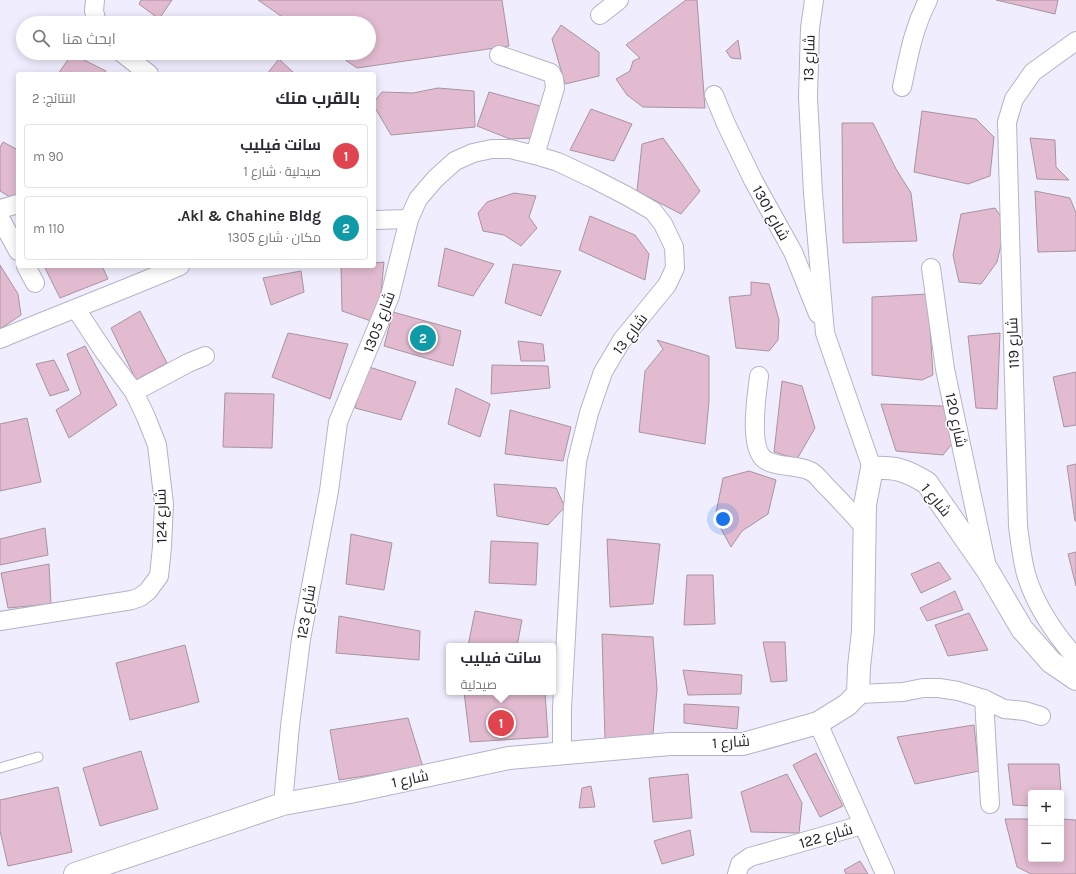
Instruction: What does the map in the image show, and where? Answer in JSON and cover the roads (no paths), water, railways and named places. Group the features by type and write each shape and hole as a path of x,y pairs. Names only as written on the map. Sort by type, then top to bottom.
{"street":[{"path":"95,0 95,16"},
{"path":"600,15 619,0"},
{"name":"شارع 13","path":"814,0 810,28 808,97 813,193 825,333 872,468"},
{"path":"902,87 913,34 919,17 928,0"},
{"name":"شارع 119","path":"1076,41 1033,72 1014,99 1007,122 1018,526 1026,574 1039,604 1059,638 1076,658"},
{"path":"499,55 551,73 554,79 555,88 535,155"},
{"path":"131,60 146,72"},
{"name":"شارع 1301","path":"714,95 753,180 793,252 825,333"},
{"name":"شارع 13","path":"409,218 418,199 435,179 455,161 473,153 492,149 510,150 535,155 558,162 594,179 653,211 663,224 674,246 675,268 667,285 622,340 603,372 589,413 577,461 562,710 562,752"},
{"path":"0,209 16,205"},
{"path":"0,218 16,247"},
{"path":"376,220 409,218"},
{"name":"شارع 1305","path":"338,422 390,296 409,218"},
{"path":"27,268 35,283"},
{"path":"0,339 175,268"},
{"name":"شارع 120","path":"931,268 945,369 988,571"},
{"name":"شارع 124","path":"0,621 132,600 140,597 148,591 159,576 164,504 156,445 146,417 134,392 76,309"},
{"path":"134,392 188,363 205,356"},
{"path":"759,376 754,424 758,449 762,457 768,462 794,466 812,472 841,500 865,528"},
{"name":"شارع 123","path":"283,804 290,726 301,639 329,490 338,422"},
{"name":"شارع 1","path":"872,468 890,467 913,475 926,484 988,571 1022,629 1052,662 1076,679"},
{"path":"872,468 865,505 863,623 858,694 903,692 923,688 939,688 958,691 1004,709 1025,711 1041,716"},
{"name":"شارع 1","path":"75,874 283,804 350,792 509,758 562,752 670,744 743,744 818,723 847,705 858,694"},
{"path":"984,700 990,804"},
{"name":"شارع 122","path":"737,874 740,864 750,857 862,825 818,723"},
{"path":"862,825 884,874"}],"lane":[{"path":"0,768 38,757"}],"place":[{"name":"Akl & Chahine Bldg.","path":"423,338"},
{"name":"سانت فيليب","path":"501,723"}]}
